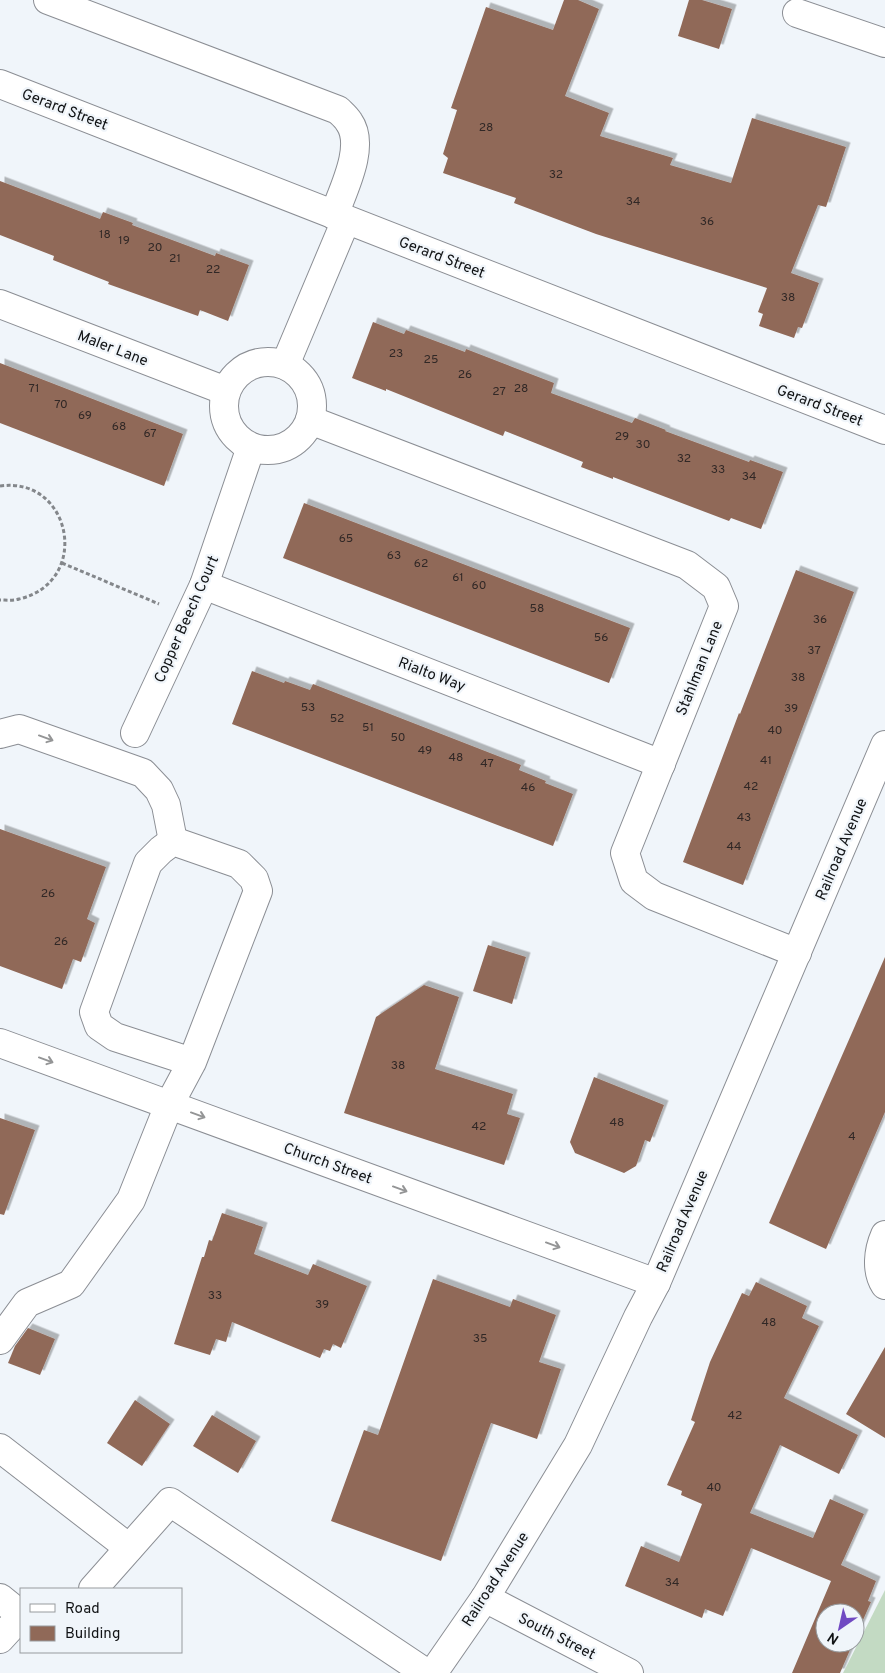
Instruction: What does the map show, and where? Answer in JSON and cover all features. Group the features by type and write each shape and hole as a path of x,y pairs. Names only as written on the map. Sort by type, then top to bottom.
{"street":[{"path":"48,0 338,110 350,123 355,141 354,160 340,217 285,365"},
{"path":"797,13 885,43"},
{"name":"Gerard Street","path":"0,84 885,430"},
{"name":"Maler Lane","path":"0,304 226,391"},
{"path":"268,361 285,365 299,374 309,388 312,404 310,420 301,436 286,446 269,450 251,447 238,438 228,424 224,408 226,391 235,376 250,365 268,361"},
{"name":"Stahlman Lane","path":"310,420 687,565 716,587 724,606 625,853 634,881 654,896 797,953"},
{"name":"Copper Beech Court","path":"135,732 204,585 251,447"},
{"name":"Rialto Way","path":"204,585 660,764"},
{"path":"0,734 20,729 143,773 159,790 166,805 173,841"},
{"name":"Railroad Avenue","path":"432,1673 485,1598 578,1445 656,1282 885,745"},
{"path":"0,1340 27,1303 71,1284 131,1200 169,1105 192,1062 258,891 254,878 238,864 173,841"},
{"path":"173,841 160,850 148,863 94,1012 99,1026 115,1036 192,1062"},
{"name":"Church Street","path":"0,1043 656,1282"},
{"path":"885,1235 880,1247 880,1277 885,1285"},
{"path":"0,1448 129,1548"},
{"path":"94,1588 170,1502 426,1673"},
{"path":"0,1598 20,1614"},
{"name":"South Street","path":"485,1598 629,1673"},
{"path":"0,1639 20,1616"}],"path":[{"path":"0,486 10,484 29,489 46,498 58,514 65,532 66,550 62,563 50,583 35,594 18,600 0,600"},
{"path":"62,563 189,616"}],"green space":[{"path":"885,1590 885,1673 843,1673 853,1653 865,1653 865,1630"}],"building":[{"path":"564,0 578,0 599,9 565,96 609,113 600,136 673,158 670,165 731,183 752,118 846,147 826,207 818,205 791,273 819,283 802,328 798,327 794,338 759,326 763,314 758,312 767,288 596,234 514,203 516,198 443,173 448,158 443,154 457,110 451,108 486,7 553,30"},
{"path":"689,0 702,0 732,9 719,49 678,36"},
{"path":"0,181 100,219 103,212 215,256 216,253 249,265 228,321 200,310 198,316 108,284 109,282 53,260 54,256 0,235"},
{"path":"373,322 404,334 406,330 465,352 466,349 554,383 551,393 632,423 635,418 749,462 750,460 783,472 761,529 731,518 729,521 613,477 613,479 581,467 583,462 505,431 503,436 386,389 386,391 352,378"},
{"path":"0,363 183,434 164,486 0,423"},
{"path":"304,503 630,628 609,683 283,558"},
{"path":"796,570 854,592 743,885 683,862 739,713"},
{"path":"252,671 310,690 313,684 521,765 519,770 573,794 553,846 232,724"},
{"path":"0,829 106,867 87,919 95,923 81,962 73,959 62,989 0,966"},
{"path":"488,945 526,957 512,1004 473,991"},
{"path":"885,957 885,1112 826,1249 769,1223"},
{"path":"424,985 459,997 435,1069 513,1094 507,1114 520,1118 504,1165 344,1113 376,1017"},
{"path":"594,1077 664,1105 650,1142 645,1140 636,1166 624,1173 575,1153 570,1142"},
{"path":"0,1118 35,1130 4,1215 0,1214"},
{"path":"222,1213 263,1227 254,1254 308,1275 313,1264 367,1286 341,1348 333,1344 330,1351 324,1349 320,1358 232,1322 226,1342 216,1339 210,1355 174,1344 202,1257 204,1257 209,1240 212,1241"},
{"path":"433,1279 510,1307 513,1299 556,1315 539,1362 561,1369 537,1439 491,1423 441,1561 331,1521 364,1430 378,1435"},
{"path":"756,1282 807,1306 802,1318 819,1326 784,1398 858,1435 839,1474 780,1445 750,1513 813,1538 830,1499 864,1514 841,1565 876,1581 868,1601 871,1602 865,1616 865,1603 822,1603 831,1581 751,1548 723,1616 705,1609 702,1618 625,1586 641,1546 679,1562 702,1504 681,1495 682,1491 667,1485 695,1422 691,1420 710,1362 742,1293 749,1296"},
{"path":"28,1328 55,1339 40,1375 8,1363 15,1346"},
{"path":"885,1347 885,1438 846,1414"},
{"path":"135,1400 170,1424 142,1466 107,1443"},
{"path":"212,1415 256,1441 238,1473 193,1446"},
{"path":"815,1619 815,1653 849,1653 840,1673 792,1673"}]}
